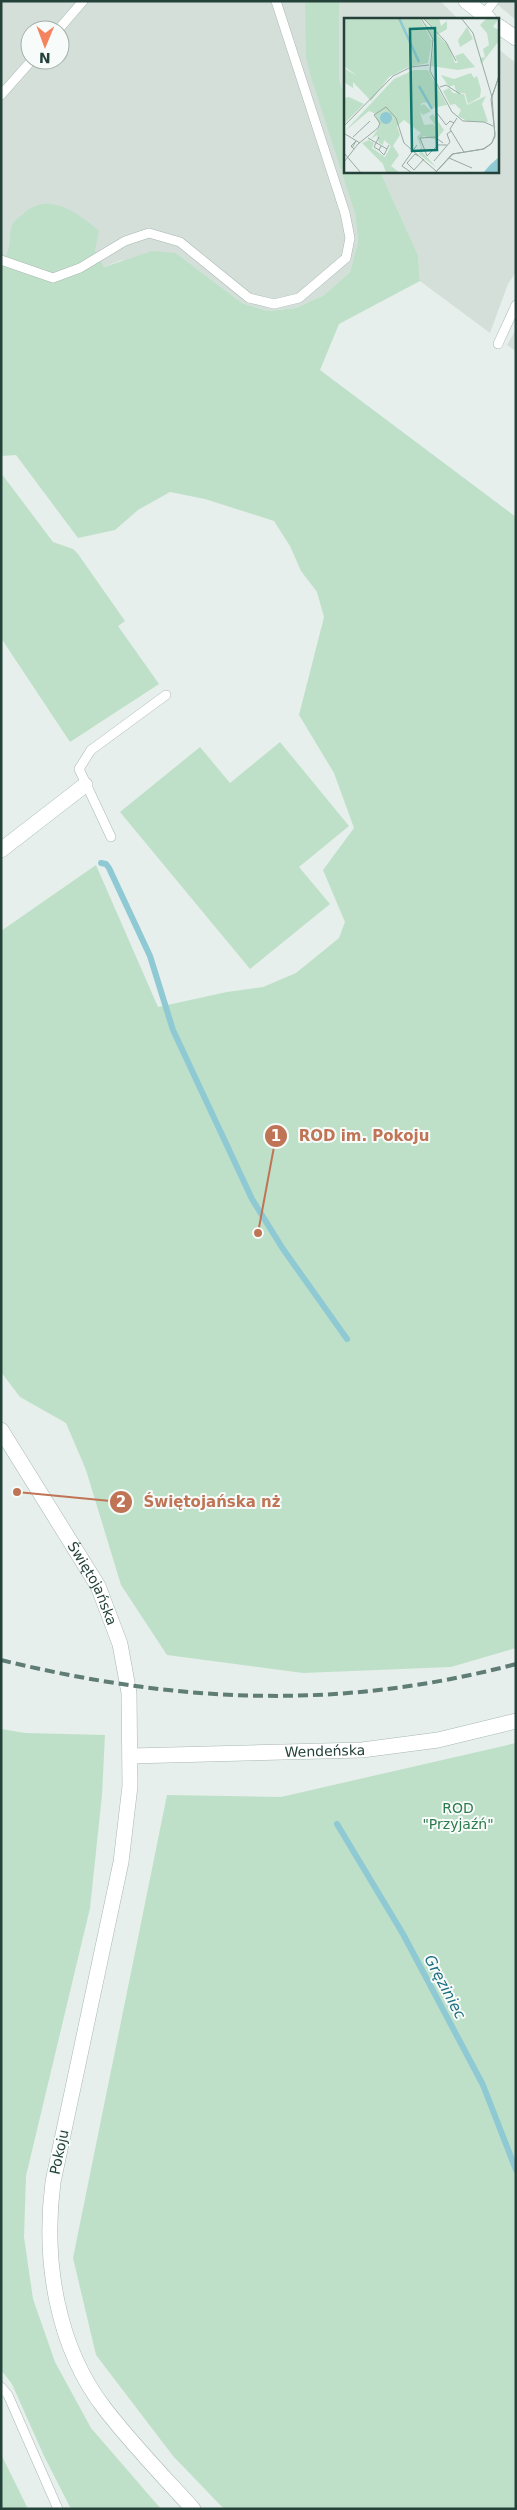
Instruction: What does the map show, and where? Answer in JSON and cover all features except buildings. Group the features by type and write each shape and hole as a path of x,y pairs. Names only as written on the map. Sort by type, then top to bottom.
{"street":[{"path":"466,1 484,17"},
{"path":"500,27 516,38"},
{"path":"1,850 85,785"},
{"name":"Świętojańska","path":"1,1430 84,1562 108,1609 120,1644 127,1681 130,1756"},
{"name":"Wendeńska","path":"130,1756 362,1750 438,1740 516,1721"},
{"name":"Pokoju","path":"130,1756 122,1862 53,2182 49,2215 53,2285 78,2366 104,2408 193,2509"}],"lane":[{"path":"67,20 83,1"},
{"path":"1,260 53,278 80,268 125,241 150,233 180,242 249,298 274,304 299,298 346,258 350,238 345,213 276,1"},
{"path":"484,17 494,1"},
{"path":"1,95 23,70"},
{"path":"498,344 516,305"},
{"path":"111,837 79,769 85,756 166,695"},
{"path":"1,2387 8,2395 58,2509"}],"shaded area":[{"path":"1,1 305,1 355,213 358,242 350,272 324,295 296,308 267,311 242,303 176,253 119,261 104,267 95,251 13,224 9,253 1,263"},
{"path":"339,1 440,1 457,18 344,18 344,92 339,82"},
{"path":"493,1 516,1 516,20"},
{"path":"500,51 516,63 516,272 508,284 490,333 420,281 418,255 380,172 500,172"},
{"path":"516,329 516,351 507,345"}],"green space":[{"path":"305,1 339,1 339,81 344,92 344,172 380,172 418,255 420,281 339,324 320,370 516,517 516,1648 451,1667 303,1673 167,1655 121,1585 86,1470 66,1423 20,1397 1,1372 1,931 96,865 158,1007 227,992 263,987 296,973 339,938 345,922 323,870 354,828 334,773 299,715 324,617 317,592 301,571 290,546 274,521 205,499 170,492 138,510 115,530 78,538 16,455 1,456 1,263 8,252 11,228 14,222 32,208 41,204 52,204 72,211 99,231 95,250 104,267 152,251 176,253 242,303 267,311 296,308 324,295 350,272 358,242 355,213 306,57"},
{"path":"1,473 53,542 73,549 78,554 125,621 118,626 159,684 70,742 1,638"},
{"path":"280,742 349,826 299,867 330,904 250,969 120,812 200,747 230,783"},
{"path":"1,1729 25,1733 105,1735 102,1795 90,1908 26,2176 24,2237 33,2299 55,2362 91,2428 161,2509 71,2509 44,2456 12,2384 1,2370"},
{"name":"ROD \"Przyjaźń\"","path":"516,1743 516,2509 224,2509 173,2456 96,2355 73,2258 167,1795 281,1797"},
{"path":"1,2454 28,2509 1,2509"}],"waterway":[{"path":"101,863 106,864 109,868 150,956 173,1030 252,1199 283,1249 347,1339"},
{"name":"Gręziniec","path":"337,1824 403,1934 483,2085 516,2170"}],"railway":[{"path":"1,1660 131,1685 195,1693 258,1696 322,1695 386,1689 450,1679 516,1664"}],"place":[{"name":"ROD im. Pokoju","path":"258,1233"},
{"name":"Świętojańska nż","path":"17,1492"}]}
